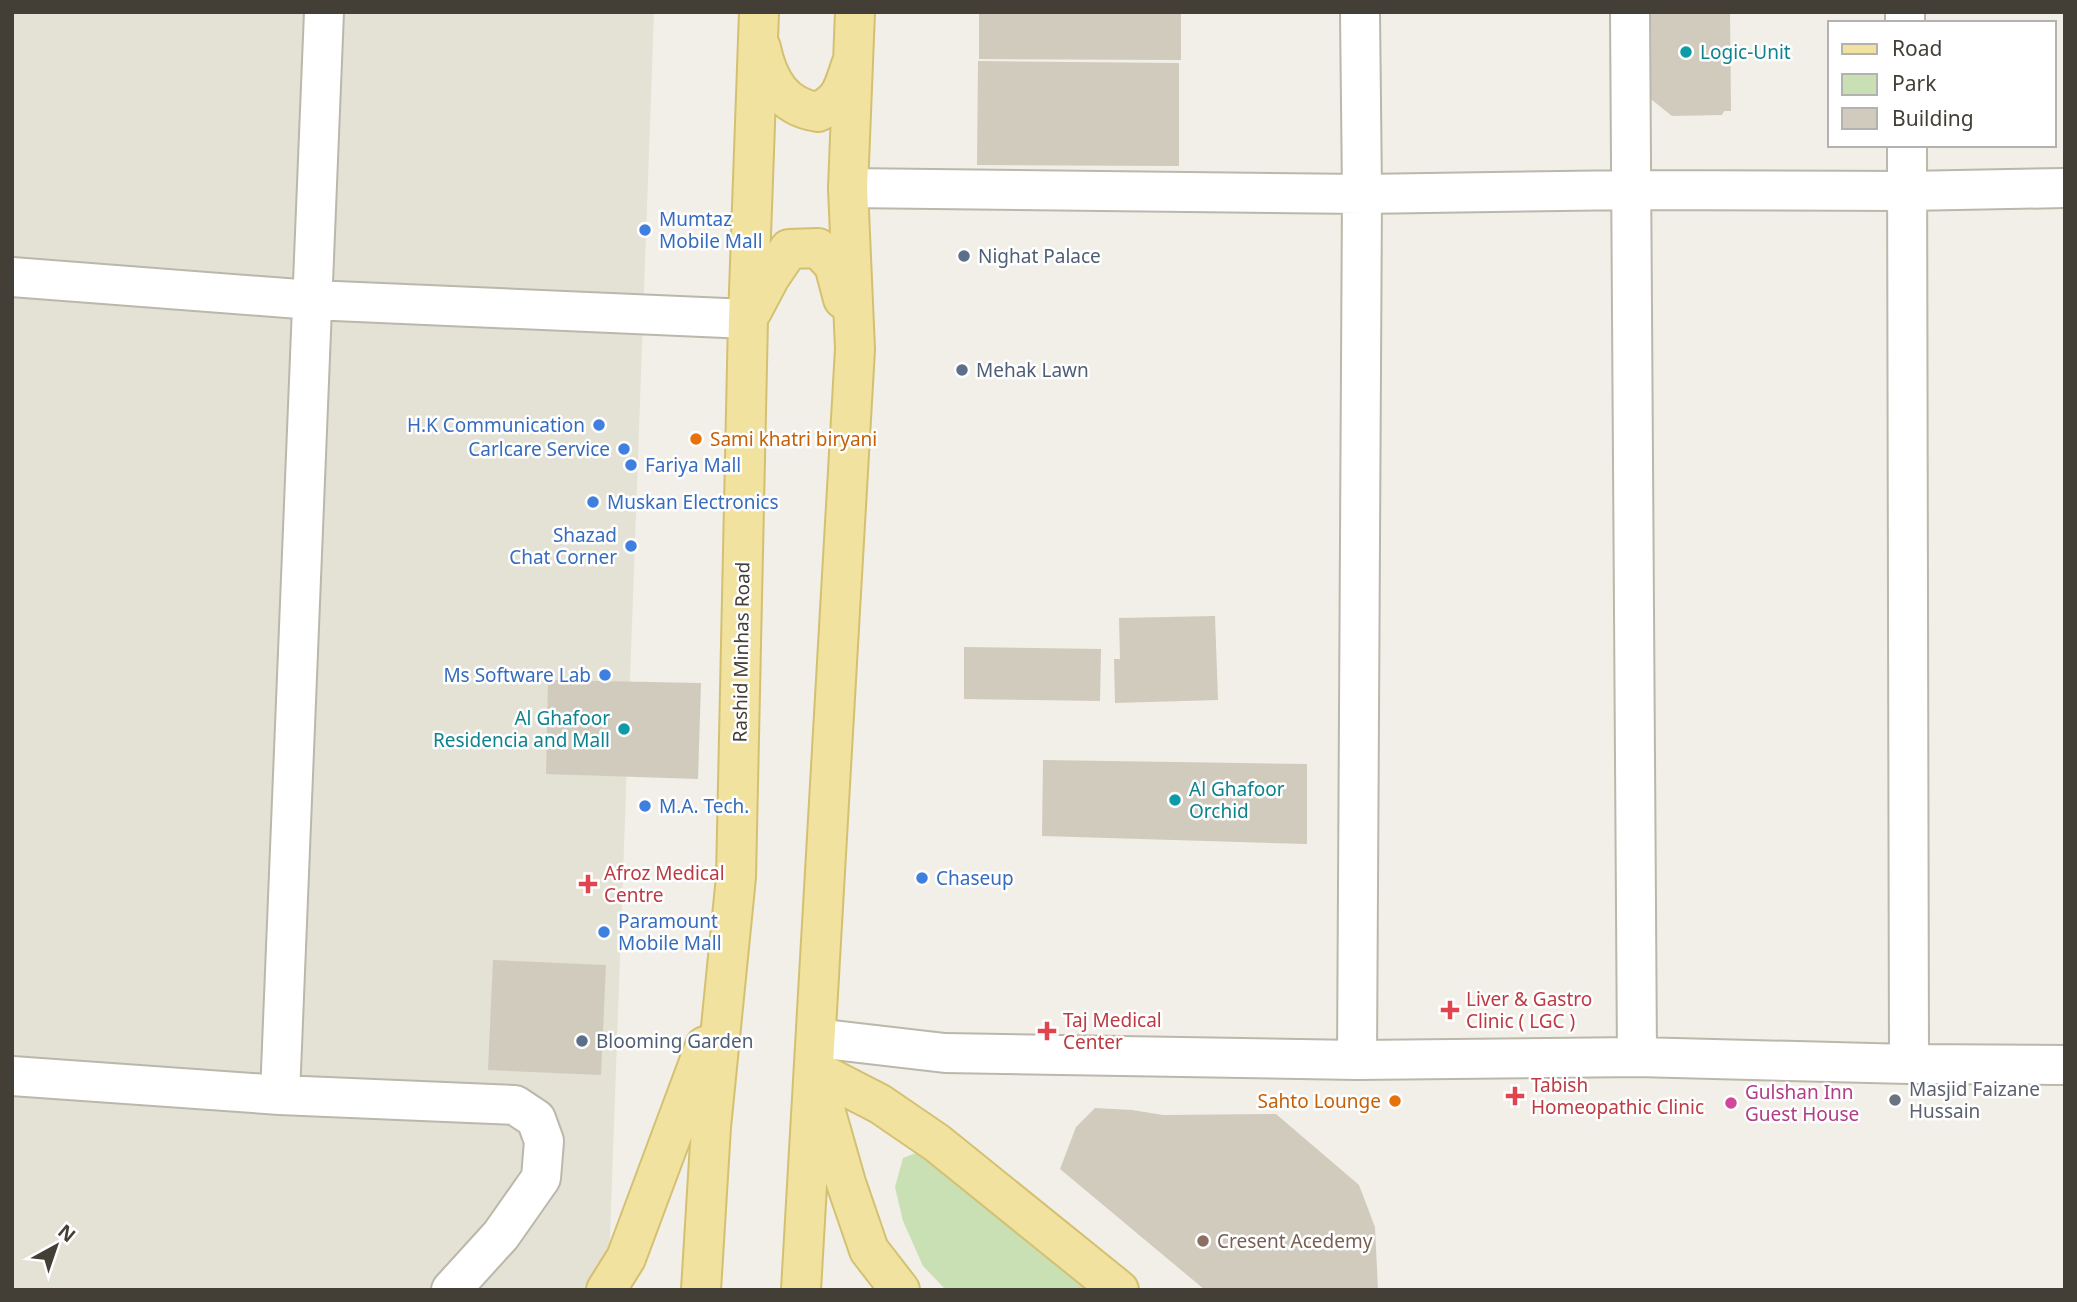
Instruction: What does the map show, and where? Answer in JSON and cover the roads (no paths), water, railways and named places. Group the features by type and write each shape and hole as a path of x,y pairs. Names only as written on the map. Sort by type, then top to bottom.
{"main road":[{"path":"801,1290 855,349 848,188 855,12"},
{"path":"759,24 763,60 780,93 793,105 805,110 818,112 842,94 853,59"},
{"name":"Rashid Minhas Road","path":"701,1290 711,1127 736,877 748,320 759,24"},
{"path":"748,320 770,277 789,249 818,248 834,265 855,349"},
{"path":"606,1290 626,1258 725,991"},
{"path":"815,1054 846,1184 869,1250 900,1290"},
{"path":"815,1054 937,1143 1119,1290"}],"street":[{"path":"280,1095 324,12"},
{"path":"1357,1060 1362,194 1360,12"},
{"path":"1630,12 1637,1057"},
{"path":"1907,147 1909,1065"},
{"path":"848,188 1362,194 2065,188"},
{"path":"12,277 312,299 748,320"},
{"path":"815,1054 945,1053 1357,1060 1637,1057 1909,1065 2065,1065"},
{"path":"12,1076 280,1095 514,1105 536,1119 544,1141 541,1178 501,1235 451,1290"}],"place":[{"name":"Logic-Unit","path":"1686,52"},
{"name":"Mumtaz Mobile Mall","path":"645,230"},
{"name":"Nighat Palace","path":"964,256"},
{"name":"Mehak Lawn","path":"962,370"},
{"name":"H.K Communication","path":"599,425"},
{"name":"Sami khatri biryani","path":"696,439"},
{"name":"Carlcare Service","path":"624,449"},
{"name":"Fariya Mall","path":"631,465"},
{"name":"Muskan Electronics","path":"593,502"},
{"name":"Shazad Chat Corner","path":"631,546"},
{"name":"Ms Software Lab","path":"605,675"},
{"name":"Al Ghafoor Residencia and Mall","path":"624,729"},
{"name":"Al Ghafoor Orchid","path":"1175,800"},
{"name":"M.A. Tech.","path":"645,806"},
{"name":"Chaseup","path":"922,878"},
{"name":"Afroz Medical Centre","path":"588,884"},
{"name":"Paramount Mobile Mall","path":"604,932"},
{"name":"Liver & Gastro Clinic ( LGC )","path":"1450,1010"},
{"name":"Taj Medical Center","path":"1047,1031"},
{"name":"Blooming Garden","path":"582,1041"},
{"name":"Tabish Homeopathic Clinic","path":"1515,1096"},
{"name":"Masjid Faizane Hussain","path":"1895,1100"},
{"name":"Sahto Lounge","path":"1395,1101"},
{"name":"Gulshan Inn Guest House","path":"1731,1103"},
{"name":"Cresent Acedemy","path":"1203,1241"}]}
